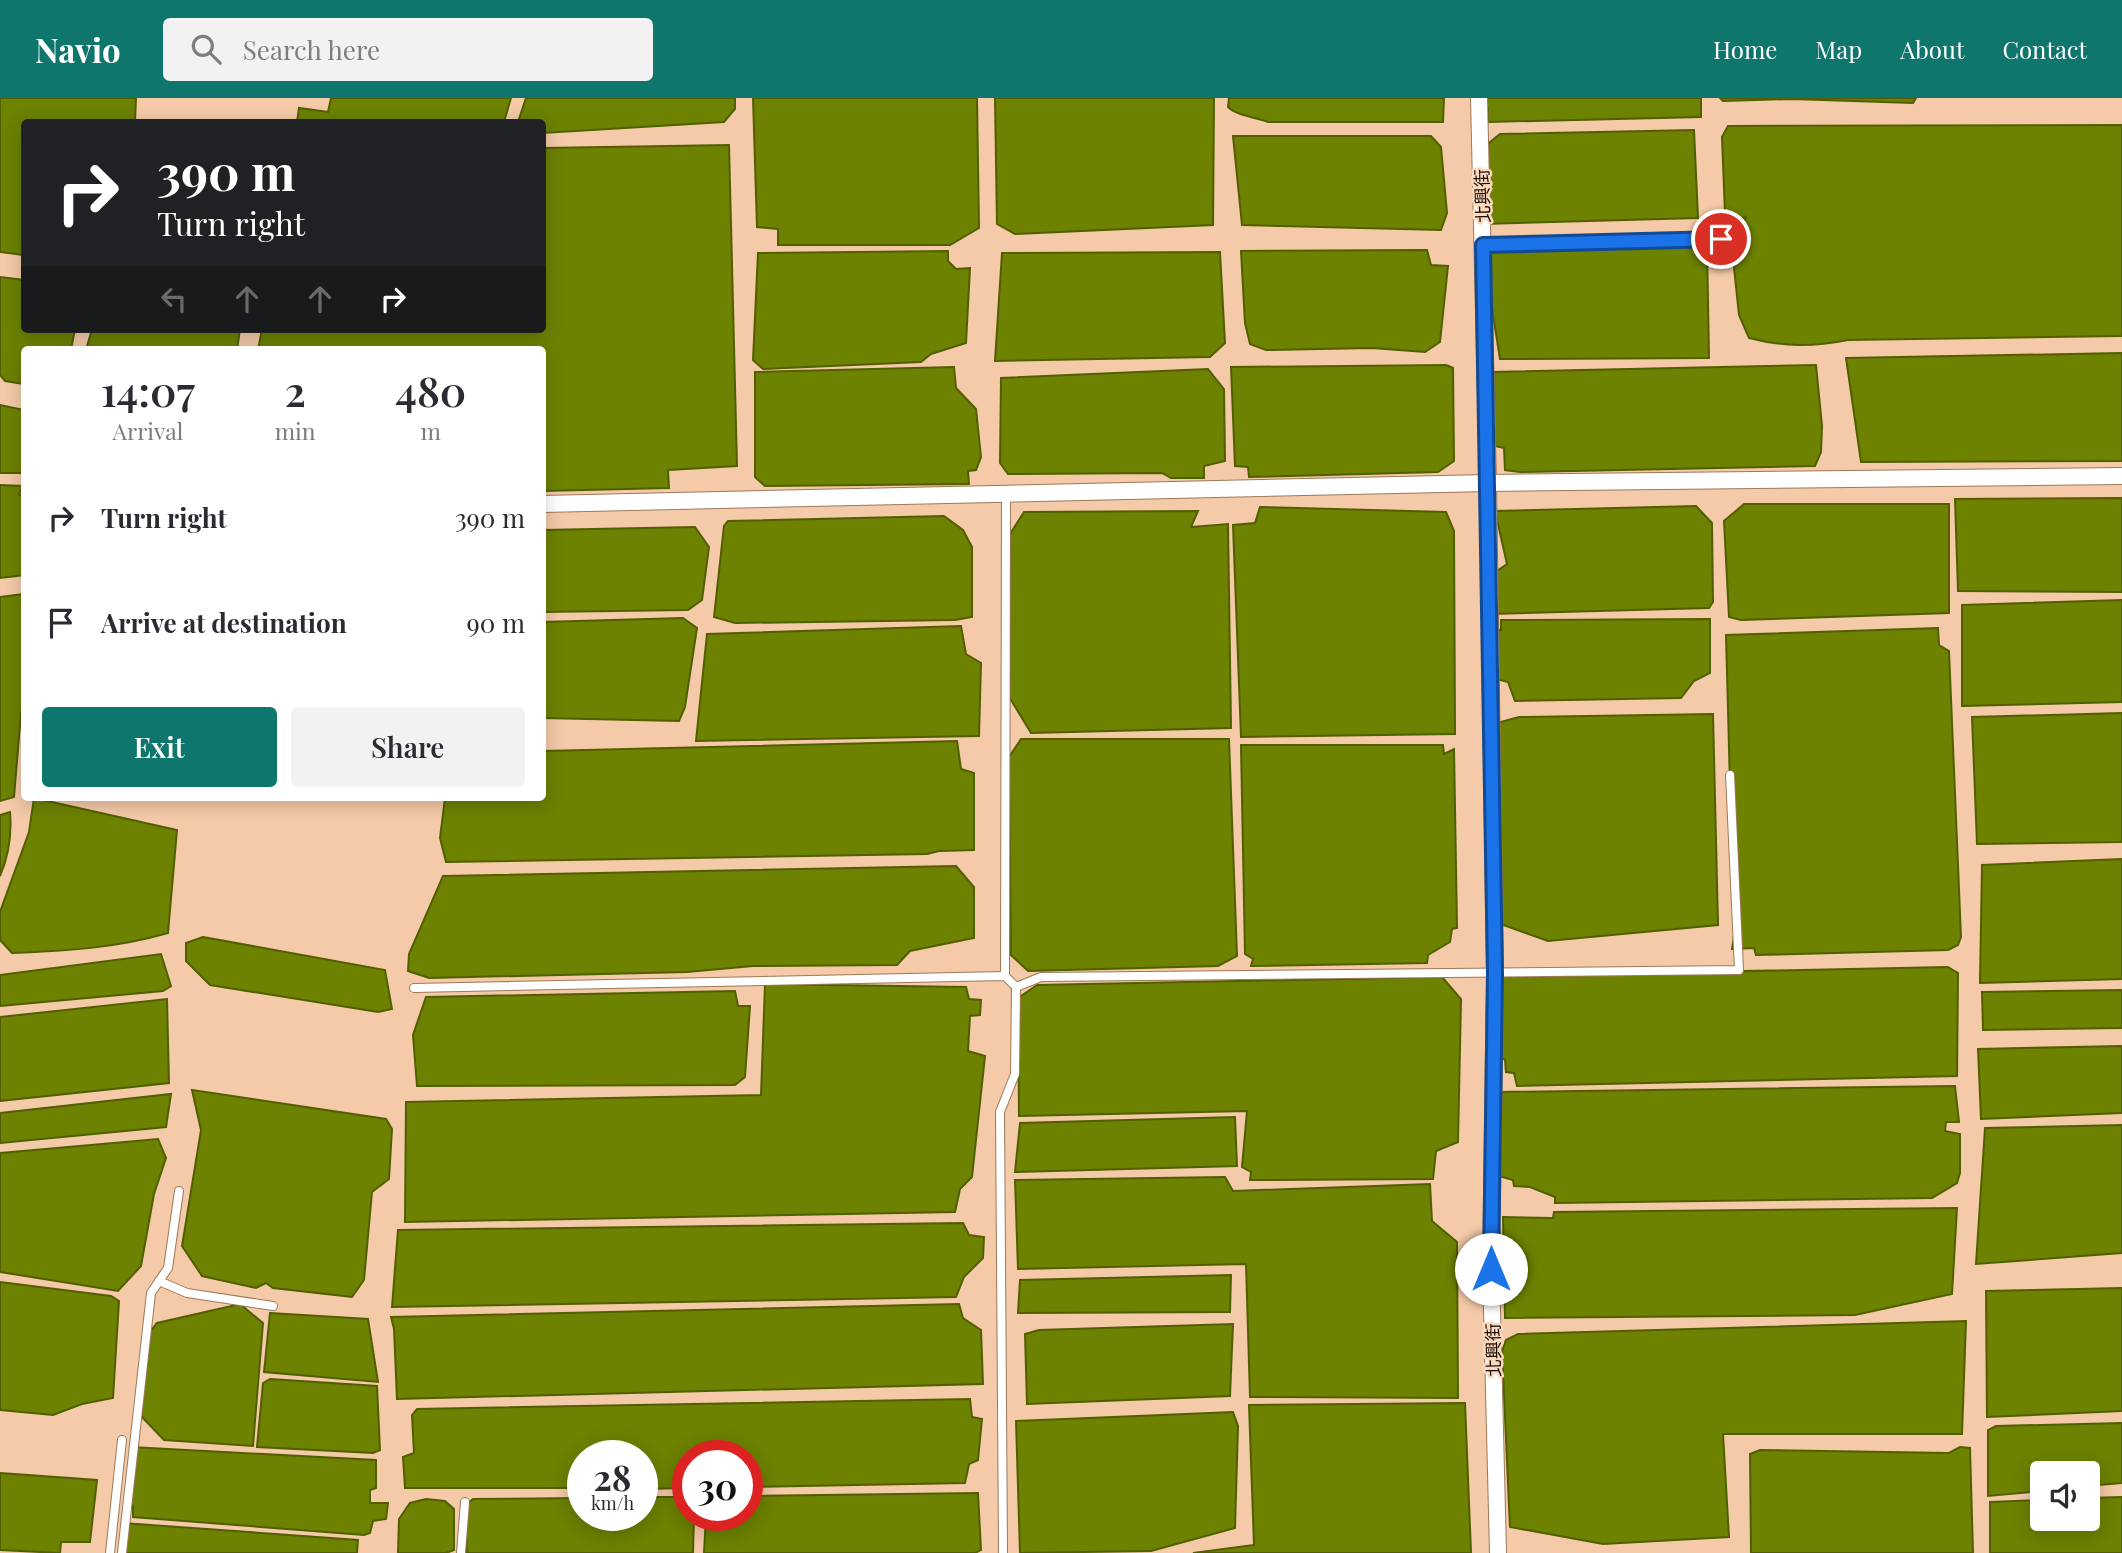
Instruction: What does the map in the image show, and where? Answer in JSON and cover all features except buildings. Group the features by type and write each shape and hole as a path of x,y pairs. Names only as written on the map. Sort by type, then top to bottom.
{"street":[{"name":"北興街","path":"1479,98 1495,974 1491,1269 1499,1553"},
{"path":"546,504 1488,483 2122,475"}],"lane":[{"path":"1483,245 1721,239"},
{"path":"1003,1553 1000,1112 1015,1074 1016,988 1005,976 1006,493"},
{"path":"1016,988 1041,977 1739,970 1730,775"},
{"path":"414,988 1005,976"},
{"path":"122,1553 151,1293 168,1268 179,1191"},
{"path":"159,1281 187,1293 273,1306"},
{"path":"110,1553 122,1440"},
{"path":"461,1553 465,1502"}],"shaded area":[{"path":"0,98 136,98 135,119 21,119 21,255 0,252"},
{"path":"331,98 511,98 505,119 297,119 299,108 328,112"},
{"path":"526,98 735,98 735,109 724,122 546,133 546,119 519,119"},
{"path":"753,98 977,98 979,228 950,245 778,245 778,229 757,227"},
{"path":"995,98 1214,98 1213,225 1015,234 997,224"},
{"path":"1229,98 1444,98 1443,122 1268,122 1232,110 1228,107"},
{"path":"1482,98 1701,98 1701,117 1488,122 1488,108 1481,107"},
{"path":"1720,98 1916,98 1913,103 1792,99 1723,101"},
{"path":"2122,125 2122,336 1848,340 1798,345 1749,338 1739,315 1733,258 1746,217 1733,222 1725,214 1722,137 1728,126"},
{"path":"1694,130 1698,218 1483,224 1484,147 1500,134"},
{"path":"1233,136 1431,136 1441,147 1447,213 1441,230 1242,225"},
{"path":"729,145 737,466 668,470 669,488 546,491 546,346 259,346 261,333 546,333 546,148"},
{"path":"1707,246 1709,358 1500,359 1483,252"},
{"path":"1427,250 1431,265 1448,266 1440,342 1425,352 1372,348 1266,350 1250,344 1245,323 1241,251"},
{"path":"948,251 948,261 956,269 970,268 966,343 931,354 921,362 763,369 753,360 758,253"},
{"path":"1220,252 1225,343 1210,357 995,361 1002,253"},
{"path":"0,277 21,280 21,333 74,333 72,346 21,346 21,384 5,381 0,375"},
{"path":"91,333 239,333 238,346 87,346"},
{"path":"2122,353 2122,461 1861,462 1846,358"},
{"path":"1446,365 1453,368 1454,461 1438,472 1249,477 1248,467 1235,466 1231,367"},
{"path":"1816,365 1822,426 1821,452 1815,466 1520,472 1505,470 1504,448 1495,446 1491,372"},
{"path":"954,367 956,388 976,409 981,457 976,470 968,471 969,484 765,486 755,477 755,372"},
{"path":"1208,369 1224,389 1225,461 1204,466 1204,478 1171,478 1162,473 1008,474 1000,463 1001,378"},
{"path":"0,405 21,409 21,473 0,473"},
{"path":"0,485 21,486 21,575 0,578"},
{"path":"2122,498 2122,592 1958,591 1955,499"},
{"path":"1744,504 1949,504 1949,613 1741,620 1729,617 1724,521"},
{"path":"1696,506 1712,523 1713,602 1709,608 1492,614 1491,575 1507,564 1495,511"},
{"path":"1260,507 1446,512 1454,531 1455,734 1241,737 1233,525 1255,523"},
{"path":"1198,511 1191,527 1228,524 1231,728 1031,733 1008,695 1010,534 1024,512"},
{"path":"944,516 963,530 972,547 972,617 955,620 735,623 714,617 724,526 728,521"},
{"path":"695,527 709,547 702,600 688,610 546,612 546,530"},
{"path":"21,594 21,713 14,797 0,801 0,597"},
{"path":"2122,600 2122,702 1962,706 1962,605"},
{"path":"683,618 697,628 685,707 679,721 546,718 546,622"},
{"path":"1710,619 1710,673 1694,681 1681,698 1515,701 1508,682 1492,678 1493,629 1501,630 1501,620"},
{"path":"961,626 966,654 981,663 979,736 696,741 707,634"},
{"path":"1938,628 1939,645 1949,651 1961,937 1958,945 1948,950 1756,955 1754,948 1732,949 1734,936 1726,635"},
{"path":"2122,713 2122,842 1977,844 1972,717"},
{"path":"1713,714 1718,925 1548,941 1498,923 1497,723 1519,717"},
{"path":"1021,739 1229,739 1237,956 1218,966 1028,971 1011,955 1009,757"},
{"path":"957,741 961,769 974,773 974,850 927,854 446,862 440,838 445,801 546,801 546,751"},
{"path":"1241,745 1443,745 1444,754 1454,749 1457,928 1452,929 1450,942 1428,955 1427,963 1251,966 1253,959 1245,954"},
{"path":"34,801 47,801 177,830 168,933 91,948 12,953 0,940 0,912 29,832"},
{"path":"10,812 9,845 0,876 0,815"},
{"path":"2122,859 2122,979 1980,983 1982,865"},
{"path":"956,866 974,887 974,938 910,951 897,965 753,966 687,972 429,978 408,971 409,954 443,876"},
{"path":"203,937 385,970 392,1009 378,1012 210,985 186,961 186,943"},
{"path":"161,954 171,986 163,991 0,1006 0,975"},
{"path":"1948,967 1958,973 1957,1076 1517,1086 1514,1073 1506,1072 1505,1060 1498,1055 1500,976"},
{"path":"1442,977 1461,999 1458,1142 1436,1151 1433,1179 1250,1180 1251,1172 1242,1167 1247,1111 1019,1116 1018,998 1037,985"},
{"path":"765,984 966,987 969,999 981,1000 980,1015 970,1016 968,1051 985,1056 972,1177 960,1189 955,1212 405,1222 406,1102 761,1095"},
{"path":"2122,990 2122,1028 1983,1030 1982,992"},
{"path":"735,991 738,1006 750,1006 745,1077 735,1085 417,1086 413,1035 426,997"},
{"path":"167,999 169,1083 0,1101 0,1017"},
{"path":"2122,1046 2122,1113 1981,1119 1978,1049"},
{"path":"1955,1086 1959,1122 1946,1122 1945,1131 1960,1134 1960,1173 1957,1183 1932,1198 1555,1203 1555,1197 1530,1187 1514,1186 1513,1180 1499,1176 1497,1092"},
{"path":"192,1090 386,1119 392,1129 389,1179 372,1192 364,1280 352,1297 273,1288 266,1283 256,1288 202,1276 182,1246 201,1130"},
{"path":"171,1094 166,1127 0,1143 0,1113"},
{"path":"1235,1117 1237,1166 1015,1172 1020,1123"},
{"path":"2122,1125 2122,1253 1976,1264 1985,1128"},
{"path":"158,1139 166,1158 154,1194 141,1266 118,1291 0,1272 0,1153"},
{"path":"1225,1177 1233,1191 1430,1184 1432,1221 1457,1242 1458,1398 1250,1397 1246,1264 1018,1269 1015,1180"},
{"path":"1957,1208 1952,1294 1855,1315 1505,1318 1503,1217 1553,1218 1554,1212"},
{"path":"963,1223 969,1235 984,1237 983,1258 964,1277 956,1297 392,1307 398,1230"},
{"path":"1231,1275 1230,1312 1018,1313 1020,1280"},
{"path":"0,1282 111,1296 119,1301 113,1398 82,1404 53,1415 0,1410"},
{"path":"2122,1288 2122,1411 1987,1417 1986,1291"},
{"path":"240,1304 263,1323 253,1446 164,1440 141,1416 143,1340 157,1323"},
{"path":"959,1304 963,1318 981,1330 983,1384 397,1399 394,1329 391,1317"},
{"path":"270,1313 368,1319 378,1382 264,1372"},
{"path":"1966,1321 1962,1434 1723,1434 1729,1537 1603,1544 1510,1527 1502,1351 1506,1340 1518,1334"},
{"path":"1233,1324 1230,1396 1027,1404 1025,1334 1039,1330"},
{"path":"270,1379 377,1386 380,1450 373,1453 257,1447 263,1383"},
{"path":"970,1399 972,1417 982,1419 978,1460 969,1464 965,1483 763,1487 763,1440 672,1440 672,1488 658,1489 658,1440 567,1440 567,1488 405,1488 403,1457 414,1453 412,1415 417,1409"},
{"path":"1465,1403 1471,1553 1193,1553 1254,1545 1249,1405"},
{"path":"1233,1412 1238,1426 1235,1528 1151,1551 1020,1553 1016,1421"},
{"path":"2122,1423 2122,1483 2100,1485 2100,1461 2030,1461 2030,1492 1988,1496 1988,1430 1996,1426"},
{"path":"131,1447 376,1460 376,1488 370,1490 370,1503 388,1503 386,1519 373,1521 370,1533 364,1535 133,1517 133,1506 125,1505"},
{"path":"1960,1447 1970,1448 1973,1553 1751,1553 1750,1454 1760,1450 1949,1453"},
{"path":"0,1473 97,1480 90,1542 61,1542 60,1553 0,1550"},
{"path":"978,1493 981,1550 975,1553 704,1553 705,1531 763,1531 763,1496"},
{"path":"658,1497 672,1497 672,1531 694,1531 693,1553 467,1553 465,1506 473,1499 567,1498 567,1531 658,1531"},
{"path":"2122,1497 2122,1553 1990,1553 1990,1502 2030,1500 2030,1531 2100,1531 2100,1498"},
{"path":"426,1499 445,1501 454,1509 454,1550 446,1553 398,1553 399,1519 410,1503"},
{"path":"123,1523 358,1540 357,1553 121,1553"}],"route":[{"path":"1491,1269 1495,974 1483,245 1721,239"}]}
